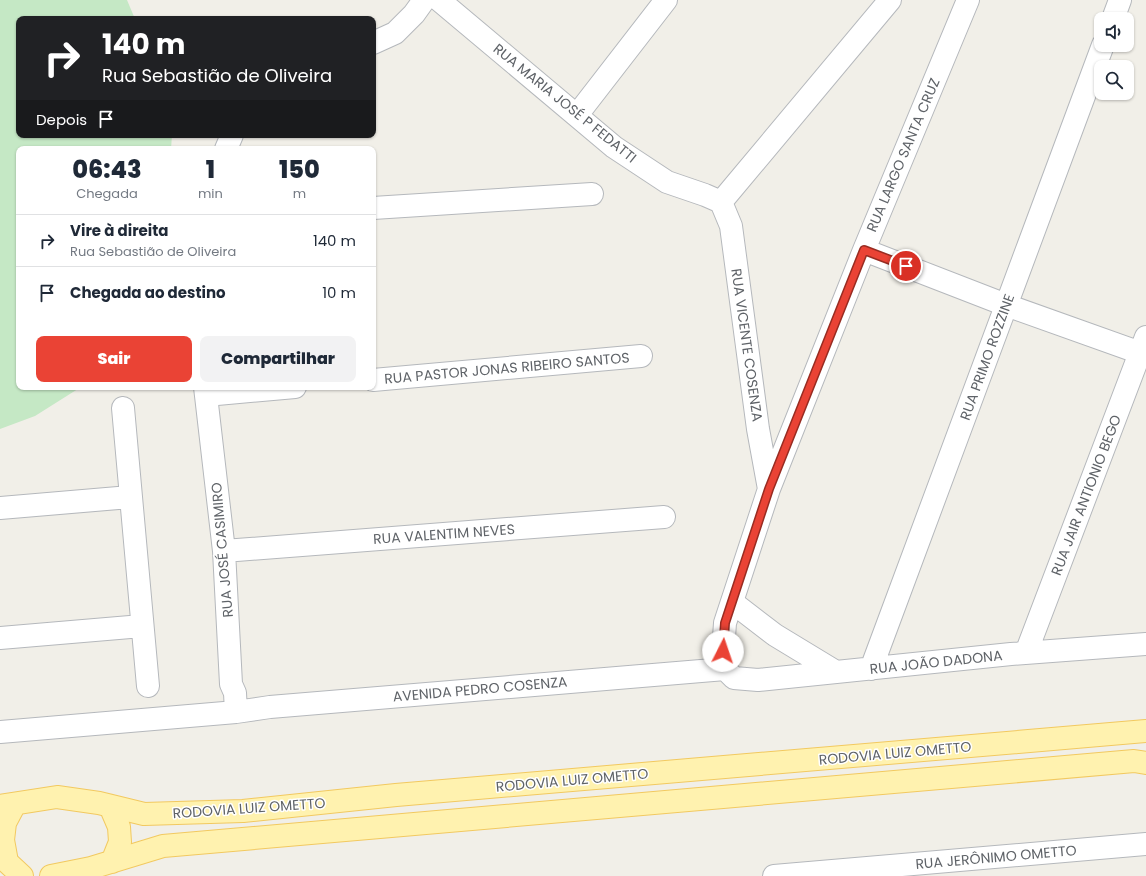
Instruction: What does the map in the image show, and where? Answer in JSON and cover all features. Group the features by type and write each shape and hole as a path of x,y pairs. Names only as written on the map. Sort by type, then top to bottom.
{"main road":[{"name":"RODOVIA LUIZ OMETTO","path":"7,805 57,797 99,803 144,814 243,811 404,794 1146,731"},
{"name":"RODOVIA LUIZ OMETTO","path":"60,875 91,868 163,846 1134,761 1146,763"},
{"path":"7,805 3,840 7,862 22,876"},
{"path":"110,806 119,827 120,842 112,862"}],"street":[{"path":"376,42 395,32 414,14 424,0"},
{"name":"RUA MARIA JOSÉ P FEDATTI","path":"439,0 614,147 667,182 721,202"},
{"path":"577,116 666,0"},
{"path":"721,202 890,0"},
{"name":"RUA LARGO SANTA CRUZ","path":"727,671 723,651 725,623 769,489 864,250 968,0"},
{"path":"1116,12 1120,0"},
{"name":"RUA PRIMO ROZZINE","path":"871,669 1100,52"},
{"path":"376,208 592,194"},
{"name":"RUA VICENTE COSENZA","path":"721,202 731,226 758,429 769,489"},
{"path":"864,250 1006,305 1144,348"},
{"name":"RUA JAIR ANTIONIO BEGO","path":"1026,653 1144,348"},
{"name":"RUA PASTOR JONAS RIBEIRO SANTOS","path":"376,380 641,356"},
{"path":"206,391 228,390"},
{"name":"RUA JOSÉ CASIMIRO","path":"206,391 224,551 231,684 235,693 236,712"},
{"path":"123,408 148,686"},
{"path":"0,508 130,497"},
{"name":"RUA VALENTIM NEVES","path":"224,551 664,517"},
{"path":"732,602 775,636 836,672"},
{"path":"0,638 142,626"},
{"name":"RUA JOÃO DADONA","path":"727,671 734,678 758,680 1026,653 1146,644"},
{"name":"AVENIDA PEDRO COSENZA","path":"0,732 236,712 270,707 727,671"},
{"name":"RUA JERÔNIMO OMETTO","path":"774,876 982,867 1146,844"}],"green space":[{"path":"0,0 127,0 134,16 16,16 16,138 172,138 171,146 16,146 16,390 76,390 35,416 0,429"}],"route":[{"path":"723,651 725,623 769,489 864,250 906,266"}]}
